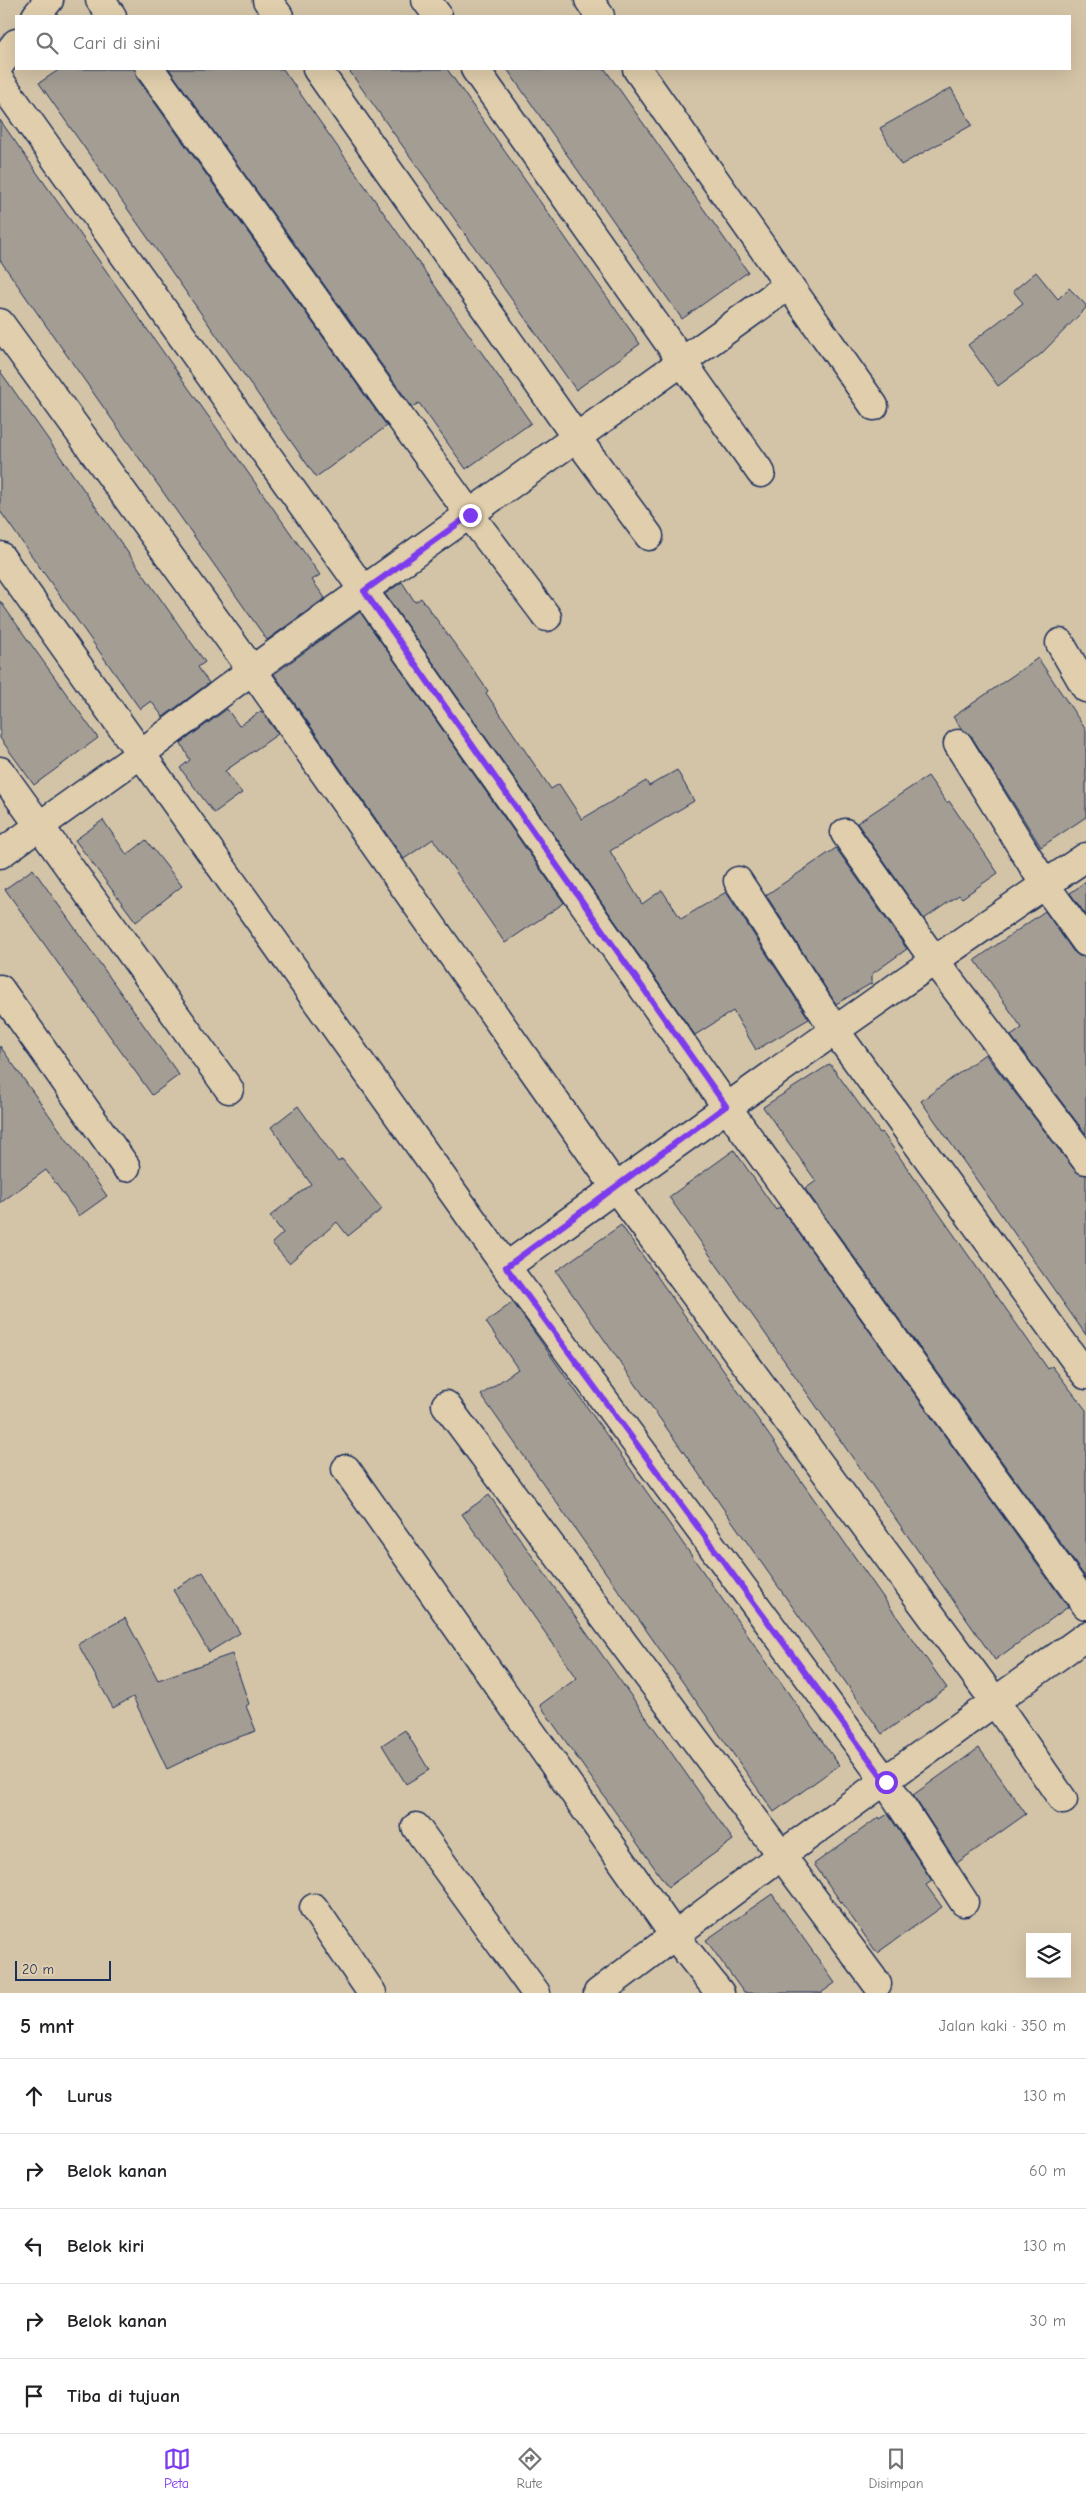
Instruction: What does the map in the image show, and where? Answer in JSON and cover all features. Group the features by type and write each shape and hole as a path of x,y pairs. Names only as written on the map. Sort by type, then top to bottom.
{"street":[{"path":"37,15 49,0"},
{"path":"100,0 111,15"},
{"path":"268,0 278,15"},
{"path":"426,0 437,15"},
{"path":"589,0 599,15"},
{"path":"0,64 15,44"},
{"path":"151,70 546,618"},
{"path":"318,70 576,437 649,536"},
{"path":"476,70 761,473"},
{"path":"638,70 874,406"},
{"path":"0,81 364,591 726,1106 1086,1605"},
{"path":"0,854 252,670 789,285"},
{"path":"0,323 252,670 616,1188 996,1703 1063,1800"},
{"path":"0,556 139,754 506,1267 886,1782 964,1902"},
{"path":"1060,642 1086,688"},
{"path":"958,744 1045,885 1086,942"},
{"path":"0,771 229,1089"},
{"path":"845,833 934,960 1086,1160"},
{"path":"506,1267 726,1106 836,1032 934,960 1086,857"},
{"path":"738,881 836,1032 1086,1375"},
{"path":"0,989 126,1167"},
{"path":"446,1405 877,1984"},
{"path":"346,1469 674,1935 720,1993"},
{"path":"598,1993 780,1856 996,1703 1086,1636"},
{"path":"416,1827 536,1993"},
{"path":"314,1908 372,1993"}],"building":[{"path":"58,70 135,70 137,78 387,426 316,477 39,83"},
{"path":"170,70 284,70 531,423 466,469 419,403 412,407"},
{"path":"349,70 448,70 640,344 576,390"},
{"path":"508,70 606,70 748,272 682,319"},
{"path":"951,88 972,125 901,165 880,128"},
{"path":"0,120 320,575 312,580 325,598 267,640 0,260"},
{"path":"1036,272 1058,299 1069,288 1086,305 1086,308 1041,354 998,386 968,345 1023,303 1013,291"},
{"path":"0,371 205,662 198,667 209,683 163,717 151,701 140,709 0,511"},
{"path":"402,582 415,602 421,598 472,668 488,691 486,693 551,789 559,784 582,819 646,781 649,786 677,770 694,801 610,851 642,904 662,890 681,919 726,892 809,1019 756,1050 733,1011 695,1035 385,594"},
{"path":"0,601 98,738 34,785 0,738"},
{"path":"360,612 564,903 505,943 433,839 404,859 274,674"},
{"path":"1038,658 1086,730 1086,817 1041,847 971,736 962,729 953,717"},
{"path":"227,709 239,726 261,711 278,734 225,771 242,793 214,813 180,768 190,760 181,743"},
{"path":"928,776 947,803 949,801 998,873 962,898 959,895 924,919 857,823"},
{"path":"103,820 127,855 146,840 182,886 136,922 75,840"},
{"path":"836,848 907,949 872,974 872,983 836,1004 766,895"},
{"path":"33,869 179,1075 152,1095 5,889"},
{"path":"1086,882 1086,915 1070,893"},
{"path":"1045,911 1073,951 1079,956 1086,957 1086,1134 1011,1036 1022,1028 975,960"},
{"path":"0,1046 107,1196 79,1216 46,1170 0,1203"},
{"path":"985,1054 1074,1169 1086,1175 1086,1335 921,1101"},
{"path":"830,1064 880,1133 882,1132 1048,1369 1052,1366 1086,1410 1086,1578 805,1189 816,1181 763,1107"},
{"path":"298,1106 338,1162 342,1159 382,1209 348,1236 337,1222 289,1263 272,1243 283,1233 270,1216 311,1184 271,1127"},
{"path":"734,1150 776,1210 780,1207 1068,1607 995,1660 669,1197"},
{"path":"621,1225 947,1688 882,1734 556,1271"},
{"path":"513,1302 839,1765 774,1812 481,1395 518,1369 486,1322"},
{"path":"489,1495 733,1840 668,1887 540,1705 577,1678 462,1514"},
{"path":"203,1572 240,1633 209,1652 173,1590"},
{"path":"125,1618 158,1680 232,1654 249,1704 246,1706 256,1731 216,1745 167,1769 133,1697 113,1708 78,1644"},
{"path":"405,1730 429,1770 406,1784 382,1745"},
{"path":"979,1748 1026,1814 957,1863 913,1795"},
{"path":"888,1814 932,1881 926,1885 942,1907 877,1953 814,1864 879,1817 880,1819"},
{"path":"772,1894 835,1983 821,1993 744,1993 706,1940"}],"route":[{"path":"470,515 364,591 726,1106 506,1267 886,1782"}]}
